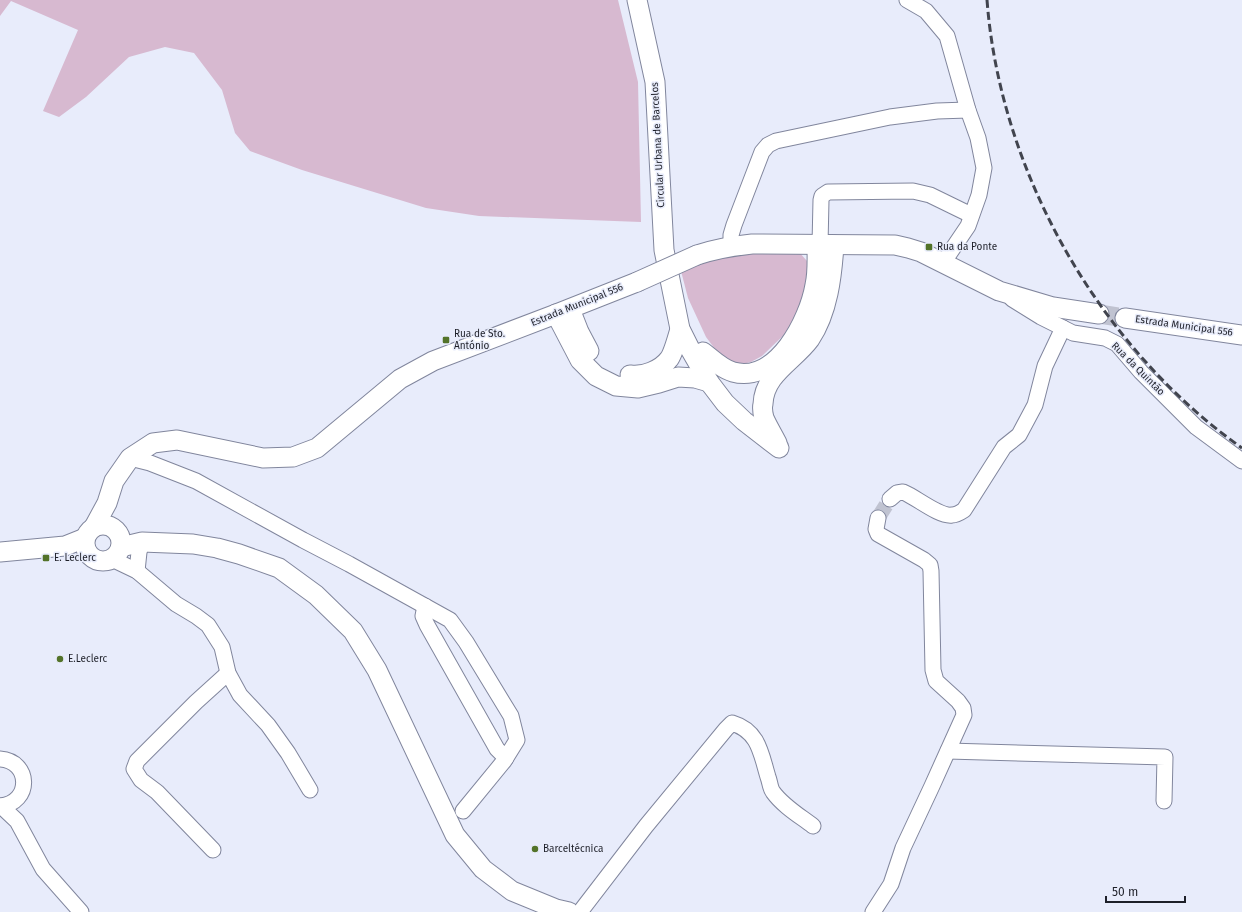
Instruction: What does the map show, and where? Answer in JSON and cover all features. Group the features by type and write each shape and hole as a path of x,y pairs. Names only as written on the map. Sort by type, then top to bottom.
{"main road":[{"name":"Circular Urbana de Barcelos","path":"637,0 655,82 664,250 680,329 709,382 735,413 762,434"},
{"name":"Estrada Municipal 556","path":"89,539 107,503 114,481 130,458 153,442 177,440 263,458 293,457 305,453 317,448 400,379 433,361 637,282 697,255 716,249 752,244 895,245 921,252 999,291 1053,307 1099,314"},
{"path":"703,352 722,367 731,372 740,374 749,374 758,371 774,362 792,342 803,322 811,302 824,245"},
{"path":"762,434 780,448 764,418 764,391 774,375 810,339 816,327 825,305 830,286 824,245"},
{"name":"Circular Urbana de Barcelos","path":"672,292 703,352 721,381 762,434"},
{"path":"563,311 579,332 590,352 603,366 619,374 637,376 656,370 670,358 680,329"},
{"path":"563,311 580,360 596,376 616,386 638,388 678,377 695,378 709,382"},
{"name":"Estrada Municipal 556","path":"1125,318 1242,335"},
{"path":"89,539 91,556 101,561 107,561 117,543 107,503"},
{"path":"0,552 65,546 89,539 104,524 117,543"},
{"path":"117,543 142,542 194,544 240,554 279,568 316,595 353,631 377,670 455,835 483,869 512,890 556,909 570,912"}],"street":[{"path":"907,0 926,11 947,36 968,110 978,138 984,168 979,195 968,226 943,263"},
{"path":"731,246 731,235 734,224 762,152 768,145 791,138 890,117 937,111 968,110"},
{"path":"824,245 821,200 822,196 828,192 913,191 930,195 972,215"},
{"name":"Rua da Quintão","path":"999,291 1041,317 1073,333 1105,338 1117,344 1141,372 1196,427 1242,461"},
{"path":"890,499 897,493 903,492 940,513 953,515 964,510 1004,447 1019,435 1035,405 1045,366 1063,328"},
{"path":"130,458 150,463 196,481 450,620 466,642 511,716 517,740 506,758 463,811"},
{"path":"873,912 891,884 903,848 964,715 958,701 936,681 933,670 930,564 878,534 876,529 878,518"},
{"path":"137,571 139,552 142,542"},
{"path":"117,543 137,571 176,604 208,625 222,647 228,673 240,695 268,725 288,753 310,790"},
{"path":"425,606 423,616 427,625 497,749 506,758"},
{"path":"213,850 157,792 141,780 134,769 137,761 196,702 228,673"},
{"path":"580,912 646,826 726,728 732,724 739,725 755,738 772,791 786,805 813,826"},
{"path":"948,751 1164,757 1164,801"},
{"path":"0,806 12,803 17,799 24,786 22,772 17,766 12,762 1,759"},
{"path":"17,799 17,821"},
{"path":"0,806 17,821 43,869 81,912"}],"shaded area":[{"path":"0,0 618,0 638,82 641,222 479,216 426,208 302,170 250,151 235,133 222,90 194,53 165,47 129,57 86,97 59,117 43,111 78,30 11,1 0,16"},
{"path":"738,251 799,252 807,261 810,273 806,296 788,331 762,356 751,362 738,365 727,361 718,353 706,337 688,298 681,271"}],"tunnel":[{"path":"1099,314 1125,318"},
{"path":"878,518 890,499"}],"railway":[{"path":"987,0 996,65 1012,129 1036,191 1066,251 1102,308 1144,360 1191,407 1242,448"}],"place":[{"name":"Rua da Ponte","path":"929,247"},
{"name":"Rua de Sto. António","path":"446,340"},
{"name":"E. Leclerc","path":"46,558"},
{"name":"E.Leclerc","path":"60,659"},
{"name":"Barceltécnica","path":"535,849"}]}
